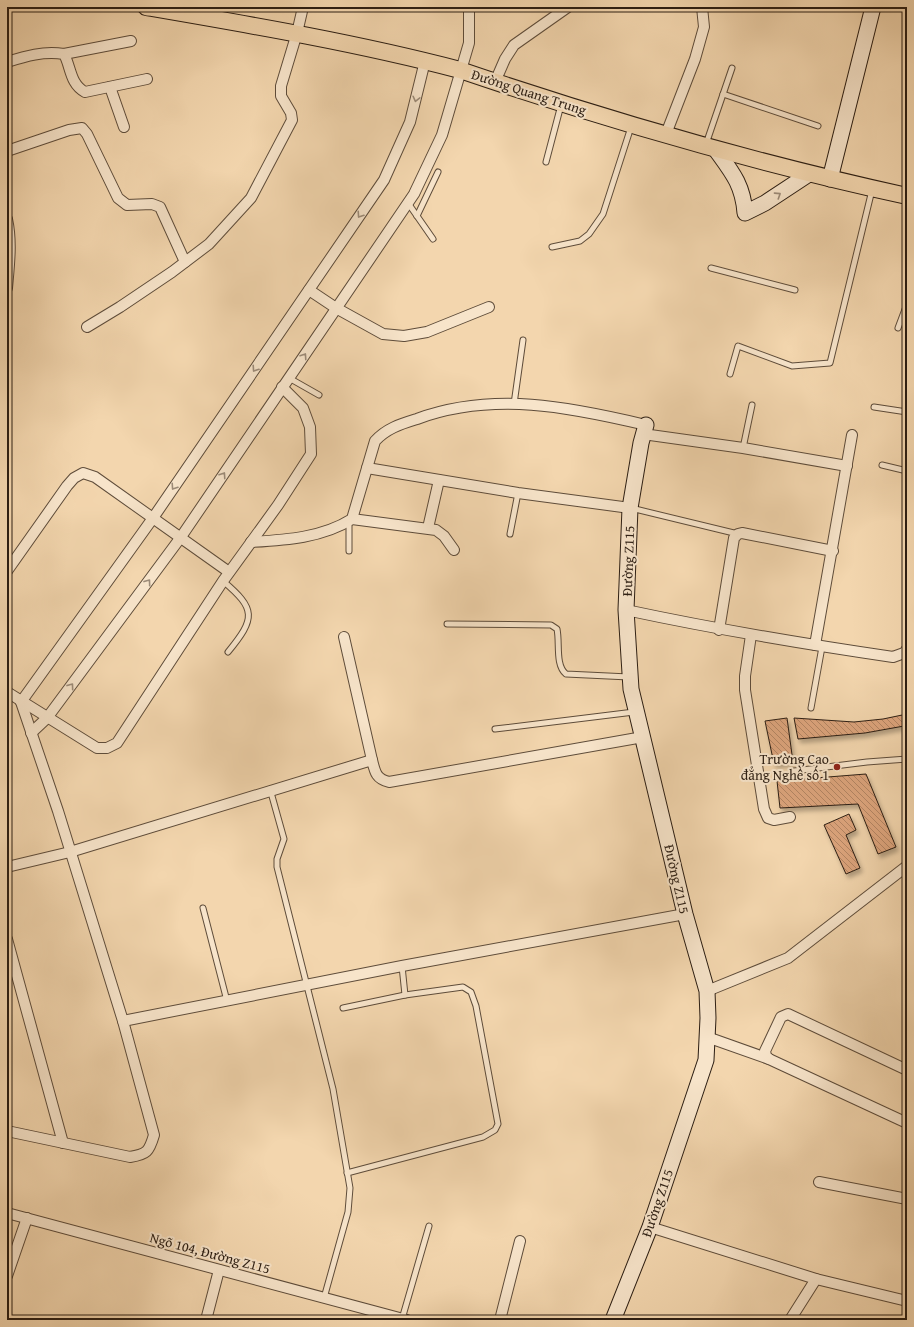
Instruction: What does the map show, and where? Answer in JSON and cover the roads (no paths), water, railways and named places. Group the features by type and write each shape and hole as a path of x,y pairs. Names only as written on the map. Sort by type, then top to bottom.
{"main road":[{"name":"Đường Quang Trung","path":"146,7 298,33 425,61 460,70 711,148 809,174 907,196"}],"street":[{"path":"87,327 120,307 185,262 208,244 251,198 292,120 291,113 280,96 280,86 298,33 303,7"},
{"path":"31,733 48,718 181,537 408,204 442,135 469,43 469,7"},
{"path":"495,82 504,59 514,45 568,7"},
{"path":"666,134 696,58 704,27 702,7"},
{"path":"830,179 873,7"},
{"path":"7,62 34,54 50,52 64,54 132,41"},
{"path":"64,54 70,64 72,77 77,88 85,92 147,79"},
{"path":"21,702 153,518 384,180 410,122 425,61"},
{"path":"110,87 124,127"},
{"path":"7,151 69,130 82,128 88,134 118,198 127,205 152,204 160,207 185,262"},
{"path":"711,148 736,178 742,191 745,213 765,203 809,174"},
{"path":"7,219 9,229 9,258 7,288"},
{"path":"309,290 336,308 383,334 404,336 427,332 489,307"},
{"path":"7,692 97,748 107,748 117,743 229,572 278,505 311,454 310,427 303,408 282,387"},
{"path":"350,520 375,441 384,431 429,414 468,405 514,404 569,408 645,430 847,466"},
{"name":"Đường Z115","path":"613,1320 650,1227 706,1060 707,1037 707,991 684,914 643,737 635,712 630,677 626,610 630,508 645,430"},
{"path":"818,646 852,435"},
{"path":"367,468 630,508"},
{"path":"7,571 67,486 74,478 83,473 95,477 229,572"},
{"path":"428,528 439,480"},
{"path":"251,542 292,540 333,528 350,520 436,530 444,536 454,550"},
{"path":"719,630 734,538 738,534 742,533 833,551"},
{"path":"626,610 719,630 893,657 904,653 907,649"},
{"path":"751,635 744,676 745,690 764,809 768,818 774,820 790,817"},
{"path":"344,637 375,774 382,780 389,782 643,737"},
{"path":"7,1131 130,1157 142,1155 150,1149 154,1135 123,1021 21,702"},
{"path":"7,867 70,852 270,789 372,760"},
{"path":"707,991 788,958 907,866"},
{"path":"123,1021 402,966 684,914"},
{"path":"7,939 63,1143"},
{"path":"769,1059 766,1056 765,1051 781,1017 788,1014 907,1070"},
{"path":"707,1037 769,1059 907,1123"},
{"path":"819,1182 907,1199"},
{"name":"Ngõ 104, Đường Z115","path":"7,1212 405,1319"},
{"path":"7,1276 27,1218"},
{"path":"650,1227 816,1279 907,1301"},
{"path":"500,1320 520,1241"},
{"path":"206,1320 219,1270"},
{"path":"790,1320 816,1279"}],"lane":[{"path":"711,148 723,94 732,68"},
{"path":"723,94 818,126"},
{"path":"546,162 562,102"},
{"path":"552,246 580,241 589,234 603,214 632,124"},
{"path":"417,216 438,172"},
{"path":"730,374 738,346 792,366 830,363 872,189"},
{"path":"408,204 433,239"},
{"path":"711,268 794,290"},
{"path":"898,328 907,304"},
{"path":"514,404 523,340"},
{"path":"289,378 319,395"},
{"path":"743,448 752,405"},
{"path":"874,407 907,412"},
{"path":"882,465 907,471"},
{"path":"510,534 518,492"},
{"path":"630,508 738,534"},
{"path":"349,551 350,520"},
{"path":"223,581 240,595 246,604 249,615 247,625 242,636 228,652"},
{"path":"447,624 551,626 557,629 560,642 559,664 561,670 566,674 630,677"},
{"path":"811,708 818,646"},
{"path":"495,729 635,712"},
{"path":"794,771 867,762 907,760"},
{"path":"270,789 284,839 277,859 277,867 308,984 333,1089 350,1188 348,1212 324,1298"},
{"path":"203,908 227,1001"},
{"path":"402,966 405,994"},
{"path":"343,1008 405,994 463,987 471,992 476,1006 498,1124 495,1130 483,1137 347,1173"},
{"path":"405,1319 429,1226"}],"place":[{"name":"Trường Cao đẳng Nghề số 1","path":"837,767"}]}
